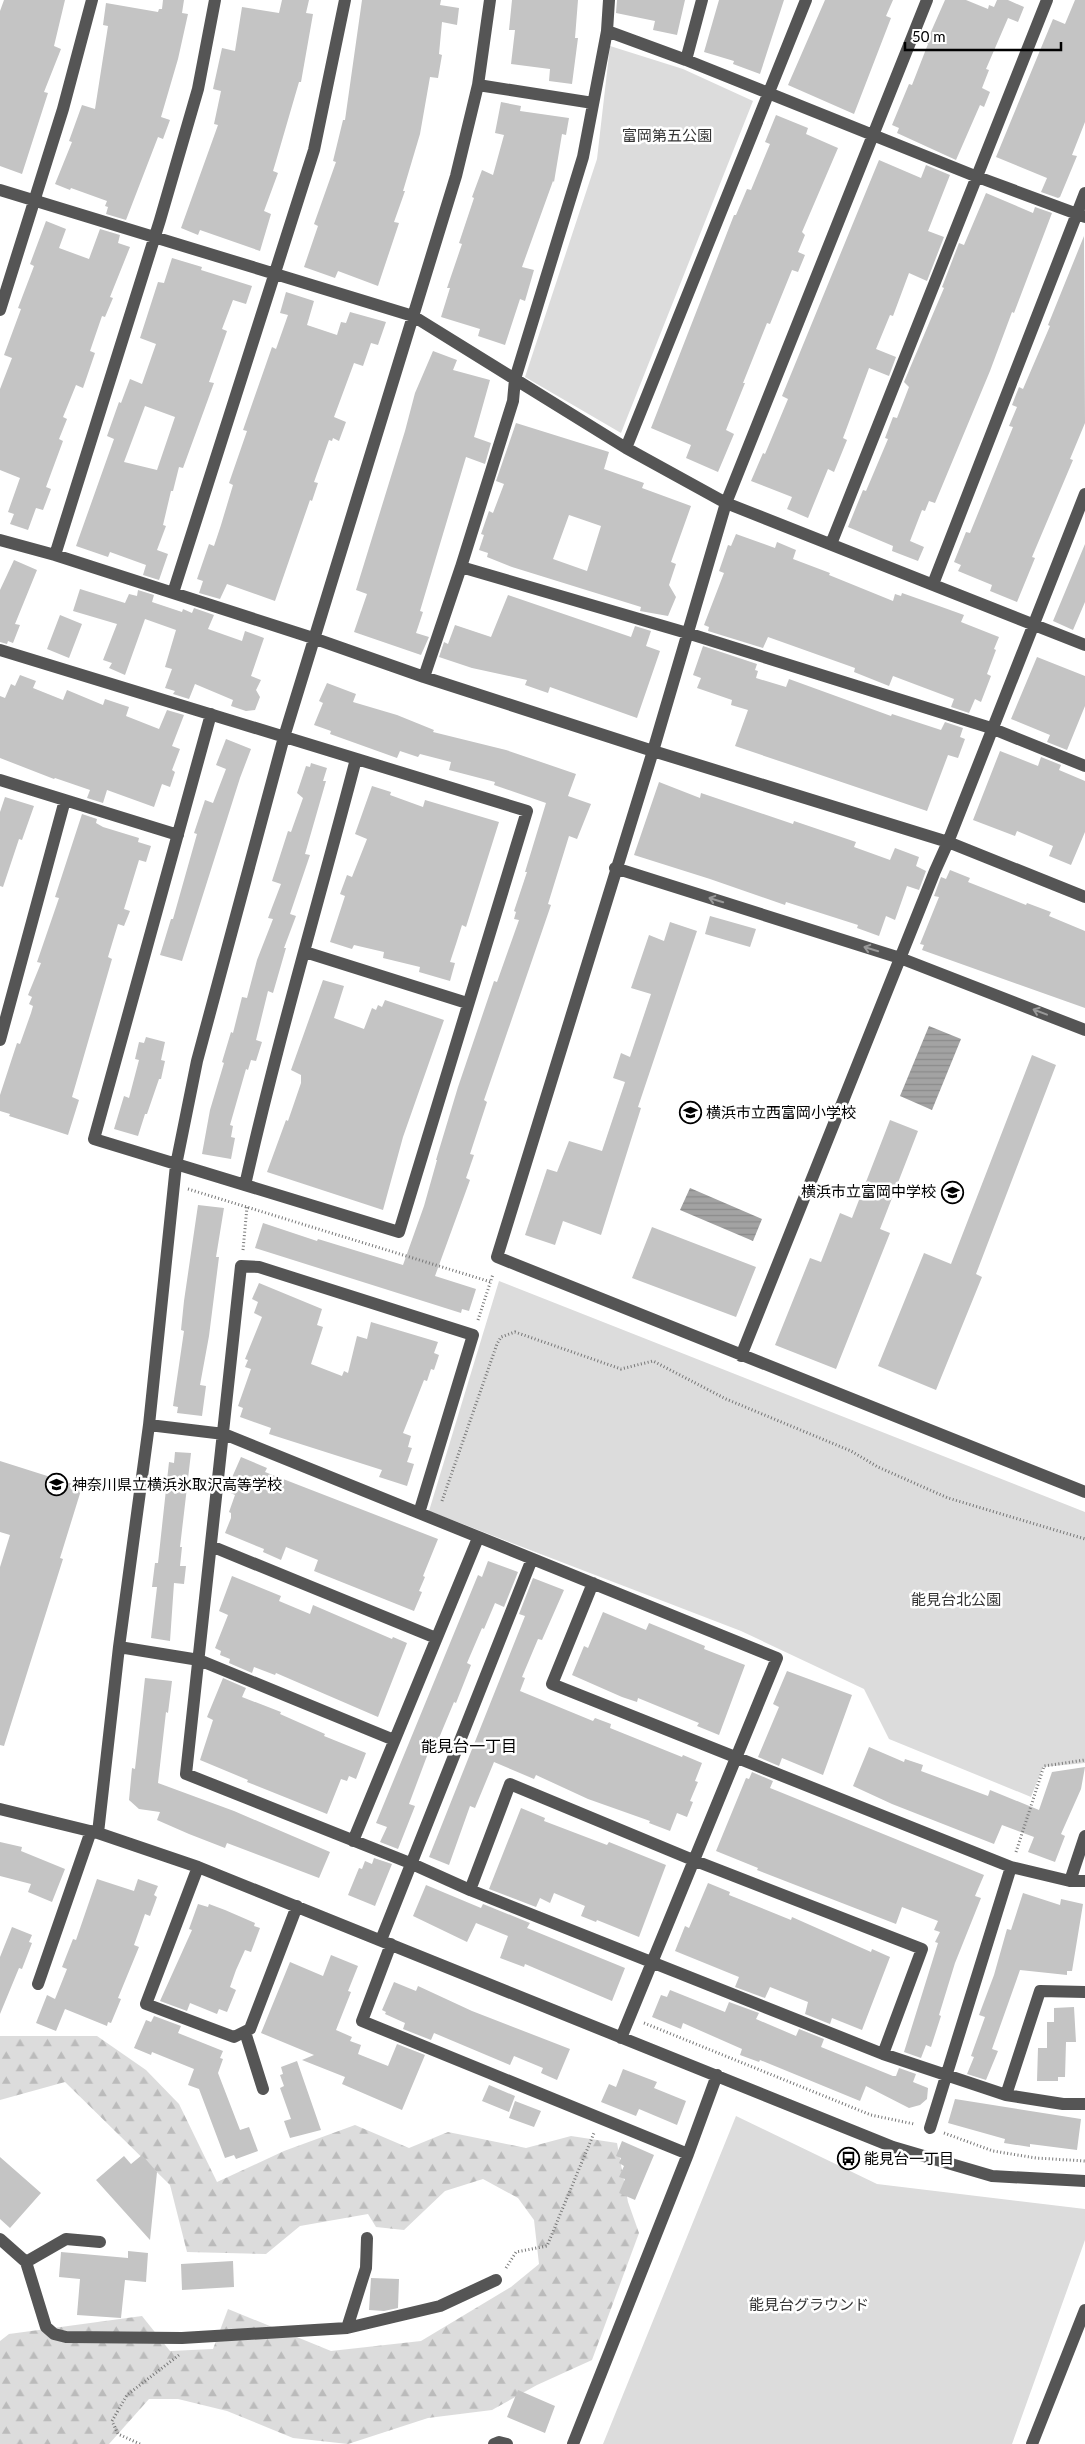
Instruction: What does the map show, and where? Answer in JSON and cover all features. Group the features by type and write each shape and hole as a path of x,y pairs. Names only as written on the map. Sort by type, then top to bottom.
{"street":[{"path":"0,310 63,108 92,0"},
{"path":"55,555 156,236 198,89 215,0"},
{"path":"173,594 276,275 314,150 345,0"},
{"path":"38,1984 94,1832 149,1425 176,1164 197,1061 284,737 456,176 478,85 490,0"},
{"path":"424,678 513,401 515,379 583,157 607,31 610,0"},
{"path":"686,60 702,0"},
{"path":"626,448 806,0"},
{"path":"927,0 726,503 653,750 615,868 497,1257 1085,1492"},
{"path":"831,544 1047,0"},
{"path":"607,31 686,60 873,136 1081,216"},
{"path":"478,85 593,103"},
{"path":"0,190 156,236 276,275 413,316 626,448 726,503 1085,645"},
{"path":"933,584 1081,216 1085,193"},
{"path":"741,1356 948,842 1085,494"},
{"path":"0,540 55,555 313,638 424,678 948,842 1085,897"},
{"path":"461,567 687,633 992,728 1085,766"},
{"path":"0,650 211,714 527,811 467,1003 399,1232 94,1138 211,714"},
{"path":"245,1185 268,1083 356,759"},
{"path":"0,780 178,835"},
{"path":"0,1040 65,800"},
{"path":"615,868 900,958 1085,1030"},
{"path":"305,952 467,1003"},
{"path":"419,1514 473,1335 259,1267 241,1266 186,1774 410,1863 470,1890 883,2054 946,2077 1006,2095 1063,2104 1085,2104"},
{"path":"149,1425 224,1434 777,1658 621,2038"},
{"path":"353,1841 478,1538"},
{"path":"211,1546 436,1638"},
{"path":"532,1559 410,1863 362,2021 688,2154"},
{"path":"593,1583 552,1684 1011,1867 1070,1881 1085,1881"},
{"path":"119,1647 199,1660 394,1740"},
{"path":"470,1890 510,1784 693,1860 922,1949 883,2054"},
{"path":"0,1809 94,1832 198,1867 893,2147 992,2176 1085,2182"},
{"path":"1070,1881 1085,1836"},
{"path":"198,1867 146,2004 234,2037 250,2029 297,1906"},
{"path":"930,2128 1011,1867"},
{"path":"1006,2095 1040,1991 1085,1992"},
{"path":"245,2032 264,2089"},
{"path":"573,2444 688,2154 716,2075"},
{"path":"347,2328 366,2268 367,2238"},
{"path":"0,2239 26,2262 46,2327 54,2334 66,2337 195,2337 347,2328 440,2306 496,2280"},
{"path":"26,2262 66,2239 100,2242"},
{"path":"1032,2444 1085,2310"},
{"path":"494,2444 499,2442 508,2444"}],"path":[{"path":"174,1185 491,1282"},
{"path":"241,1266 247,1207"},
{"path":"473,1335 491,1282 497,1257"},
{"path":"442,1501 497,1344 501,1337 514,1332 621,1369 653,1361 726,1399 851,1452 878,1468 948,1498 1085,1539"},
{"path":"1011,1867 1044,1766 1085,1760"},
{"path":"630,2016 731,2060 871,2115 930,2128 993,2151 1036,2158 1085,2160"},
{"path":"496,2280 516,2252 547,2246 600,2118"},
{"path":"140,2444 118,2434 112,2421 127,2395 174,2360 195,2337"}],"green space":[{"name":"富岡第五公園","path":"610,46 683,69 753,101 621,433 525,377 597,159"},
{"name":"能見台北公園","path":"499,1281 1085,1512 1085,1763 1043,1767 1031,1797 889,1739 864,1689 741,1631 429,1511"},
{"path":"0,2036 97,2036 146,2070 179,2104 217,2182 284,2151 355,2125 409,2148 448,2132 526,2148 571,2136 617,2143 628,2202 639,2233 592,2360 537,2385 492,2410 428,2418 348,2444 293,2438 227,2411 178,2399 149,2399 109,2444 0,2444 0,2341 9,2334 142,2316 170,2351 213,2349 228,2309 331,2351 421,2341 511,2287 539,2264 534,2220 518,2198 483,2179 445,2191 404,2230 376,2227 368,2214 300,2226 266,2254 187,2252 170,2185 65,2082 0,2100"},
{"name":"能見台グラウンド","path":"736,2116 877,2184 1085,2209 1085,2240 1012,2444 603,2444"}],"shaded area":[{"path":"929,1026 961,1039 932,1110 900,1096"},
{"path":"690,1188 762,1219 753,1241 680,1210"}],"building":[{"path":"4,0 65,0 54,46 61,49 44,92 48,93 22,174 0,166 0,11"},
{"path":"163,0 184,0 182,13 188,14 178,59 161,117 170,120 163,139 158,137 126,220 106,214 108,207 105,206 107,201 55,184 72,142 69,141 82,105 95,109 108,26 103,25 106,3 158,12 159,9 162,9"},
{"path":"282,0 309,0 306,13 313,14 301,82 299,82 273,171 278,173 264,211 271,214 260,251 200,230 198,235 181,228 218,125 214,124 221,91 213,89 222,48 235,51 242,7 279,13"},
{"path":"362,0 441,0 440,5 459,8 457,25 442,22 439,54 442,55 438,78 430,77 420,134 403,191 405,191 394,222 399,223 378,286 338,271 335,278 304,267 318,226 314,224 336,162 333,161 343,120 345,120"},
{"path":"512,0 578,0 575,38 578,38 572,84 549,81 550,69 511,64 515,30 509,30"},
{"path":"617,0 685,0 677,35 653,30 655,21 616,13"},
{"path":"719,0 784,0 760,74 733,64 734,61 704,52"},
{"path":"825,0 893,0 886,16 891,18 854,114 788,85"},
{"path":"945,0 966,0 988,9 989,5 994,7 997,0 1008,0 1024,7 1018,22 1008,18 986,69 989,70 982,88 990,92 984,107 980,105 956,160 897,133 899,128 892,125 909,84 912,85 928,44 926,43"},
{"path":"1075,0 1085,0 1085,122 1072,155 1077,156 1058,198 1041,192 1047,178 996,157 1053,19 1065,24"},
{"path":"501,102 521,106 520,111 569,118 566,135 562,134 554,182 522,267 534,270 525,301 520,299 505,345 478,336 480,329 441,317 450,288 447,288 462,244 459,243 474,198 472,197 482,170 493,175 504,135 495,133"},
{"path":"776,115 808,128 806,134 838,148 802,232 805,235 798,252 805,255 798,272 792,270 770,324 767,323 743,383 745,383 726,430 734,434 718,472 686,458 691,445 651,428 734,215 736,215 747,189 751,190 770,144 765,142"},
{"path":"879,160 921,178 926,165 950,175 928,231 944,237 927,281 909,273 893,316 890,315 876,349 896,357 889,376 869,368 843,438 847,440 834,472 828,469 808,518 787,509 792,497 751,481 763,453 765,454 788,399 782,396"},
{"path":"986,193 1033,213 1035,207 1052,213 1014,313 1012,312 990,371 935,503 929,501 925,511 922,510 910,541 924,547 918,561 892,551 893,546 848,527 863,490 866,491 888,439 885,438 893,417 897,418 909,387 904,382 944,288 942,287 959,243 964,245"},
{"path":"46,221 66,229 59,248 89,259 100,229 120,235 118,243 130,247 110,297 113,298 105,317 102,316 90,351 95,353 83,388 76,385 63,417 67,419 59,439 63,441 46,487 51,489 43,510 36,508 28,530 10,524 14,514 8,512 20,478 0,470 0,389 12,358 4,355 21,309 18,308 34,266 30,264"},
{"path":"1084,236 1085,423 1070,459 1073,460 1032,557 1035,558 1017,602 990,591 992,585 958,571 961,565 954,562 966,532 970,533 1013,427 1009,426 1017,407 1012,405 1019,387 1023,389 1050,326 1048,325"},
{"path":"172,258 202,267 201,270 252,286 246,304 233,300 222,329 227,331 209,382 214,383 183,468 179,467 173,491 171,491 163,525 166,526 157,550 168,554 159,580 143,575 146,565 110,552 108,557 76,546 114,439 107,436 119,402 121,403 130,379 142,384 156,344 140,338 158,282 164,283","holes":["145,406 175,417 157,470 124,462"]},
{"path":"286,292 314,301 307,325 337,335 341,322 346,323 350,312 386,322 378,345 371,343 363,366 354,363 334,417 346,422 339,441 333,438 332,441 329,440 314,482 318,483 312,501 310,500 275,601 227,584 220,599 199,593 203,581 197,579 209,544 214,546 233,485 229,483 247,431 243,430 272,347 276,349 288,315 280,313"},
{"path":"433,351 457,360 453,370 490,380 474,437 491,443 485,464 466,457 420,611 423,612 416,633 429,637 421,655 354,632 367,594 356,590 415,393"},
{"path":"516,423 609,452 604,469 644,483 642,488 691,506 671,562 676,564 669,585 676,597 668,616 640,611 641,607 512,567 487,557 488,553 479,550 484,535 481,534 489,511 493,513 504,484 496,481","holes":["569,515 601,526 587,571 553,559"]},
{"path":"736,534 775,548 777,542 796,550 793,559 893,601 895,594 901,596 902,593 964,615 961,622 999,637 987,674 991,676 981,702 975,699 969,713 951,707 954,699 893,676 889,686 854,672 855,668 768,637 763,648 708,631 709,627 704,625 724,573 719,571 728,545 731,546"},
{"path":"1085,544 1085,602 1073,630 1053,621"},
{"path":"14,560 37,570 15,624 20,625 13,643 8,641 7,644 0,642 0,590"},
{"path":"80,589 125,603 129,594 137,596 138,590 154,595 152,602 182,612 183,609 192,613 194,608 214,615 208,629 242,641 245,631 264,638 251,676 261,680 256,690 260,697 255,710 246,711 231,706 233,700 195,684 189,699 173,694 175,691 165,688 172,669 165,667 176,630 145,619 125,675 109,668 112,663 103,660 117,624 73,611"},
{"path":"508,595 631,637 635,626 651,631 646,646 660,651 637,718 550,687 548,693 525,685 527,680 472,668 439,657 444,642 448,644 455,625 491,637"},
{"path":"60,615 82,624 69,658 47,649"},
{"path":"703,646 757,664 755,670 758,671 756,678 786,687 789,679 891,716 892,714 941,730 945,722 963,728 960,737 965,739 958,758 948,755 927,811 735,746 748,710 731,705 732,700 697,688 701,678 693,675"},
{"path":"1037,657 1085,676 1085,706 1067,750 1047,742 1050,735 1011,719"},
{"path":"20,675 36,681 33,688 63,700 67,690 103,705 105,699 129,707 126,716 159,729 167,710 184,715 172,746 180,749 172,770 175,772 170,787 162,784 154,807 107,790 103,803 87,798 90,790 54,779 0,758 0,696 5,698 11,684 15,686"},
{"path":"327,683 356,694 353,702 397,715 434,730 433,732 506,750 576,774 568,796 591,804 577,839 569,836 548,904 551,905 484,1100 487,1102 470,1154 474,1155 466,1178 470,1180 435,1276 476,1289 469,1311 462,1309 461,1313 255,1248 263,1223 317,1241 318,1239 403,1265 424,1206 458,1087 494,981 497,982 519,920 514,919 516,912 514,911 546,803 494,785 495,782 449,770 451,762 420,754 418,757 400,751 397,758 330,734 331,731 314,725 323,703 319,701"},
{"path":"226,739 251,749 182,961 160,955 171,919 173,919 197,834 194,833 205,800 213,803 226,769 216,765"},
{"path":"1000,751 1038,766 1041,757 1061,765 1059,770 1085,781 1085,832 1071,865 1049,856 1053,846 1017,831 1015,836 973,820"},
{"path":"311,763 327,768 323,781 326,781 305,854 310,855 290,914 296,916 284,948 286,948 273,993 268,991 256,1040 262,1042 256,1061 251,1060 248,1070 246,1069 230,1125 233,1126 231,1137 235,1138 231,1159 202,1154 210,1110 231,1032 233,1033 242,997 247,998 257,960 273,919 268,918 281,884 272,881 288,831 291,832 303,798 297,793 306,766 310,767"},
{"path":"659,782 700,798 701,793 793,824 794,821 856,842 854,847 890,860 895,848 919,857 916,866 926,871 919,890 907,886 895,920 886,916 879,936 857,928 858,925 786,902 785,905 634,855"},
{"path":"372,786 391,792 390,795 423,807 425,800 499,822 466,927 462,925 450,962 455,963 450,981 419,972 420,967 383,958 384,952 354,945 352,949 330,942 345,896 340,894 347,875 352,877 367,839 355,834"},
{"path":"5,797 34,806 22,840 19,839 3,887 0,886 0,812"},
{"path":"82,814 97,819 96,823 103,827 139,838 138,842 151,846 146,862 139,860 124,909 130,911 124,926 118,924 108,957 112,959 72,1097 79,1100 68,1135 9,1116 10,1114 0,1111 0,1095 17,1043 20,1044 31,1013 33,1006 29,1004 32,997 28,995 41,963 37,962 59,898 55,897"},
{"path":"950,870 970,878 968,882 1026,905 1027,903 1051,912 1049,916 1085,931 1085,1008 922,950 924,945 920,944 939,897 934,896 941,877 946,879"},
{"path":"710,916 756,929 750,947 705,934"},
{"path":"670,922 697,931 638,1107 641,1108 601,1235 563,1221 555,1245 525,1235 547,1169 557,1172 569,1141 602,1151 625,1082 613,1078 621,1053 630,1057 651,994 631,988 649,935 664,941"},
{"path":"323,980 344,986 334,1018 364,1029 372,1008 376,1010 378,1005 382,1007 385,1000 444,1020 403,1137 383,1210 267,1172 301,1083 301,1075 291,1070"},
{"path":"146,1037 165,1042 161,1060 165,1061 161,1079 159,1079 138,1136 114,1129 124,1096 129,1098 139,1060 135,1059 139,1042 144,1043"},
{"path":"1032,1055 1056,1065 976,1274 982,1277 936,1390 878,1366 924,1253 951,1264"},
{"path":"890,1120 918,1131 880,1229 890,1233 836,1369 775,1345 810,1258 821,1262 840,1213 852,1218"},
{"path":"198,1205 224,1208 216,1257 219,1257 209,1336 200,1385 206,1386 202,1416 177,1413 178,1407 173,1406 184,1331 181,1330 184,1301"},
{"path":"652,1227 756,1267 736,1317 632,1278"},
{"path":"259,1283 322,1309 317,1325 323,1327 311,1364 342,1376 344,1371 348,1373 357,1336 367,1339 371,1322 438,1342 434,1353 439,1355 434,1370 431,1369 427,1381 424,1380 403,1433 411,1436 408,1447 412,1448 407,1462 414,1464 407,1486 379,1477 382,1470 269,1434 271,1428 240,1417 243,1408 238,1406 251,1369 245,1367 248,1360 245,1359 262,1317 254,1313 258,1302 252,1299"},
{"path":"175,1452 191,1453 180,1547 182,1547 180,1566 186,1566 184,1584 174,1583 170,1641 151,1638 157,1587 152,1587 155,1563 158,1563 169,1462 174,1463"},
{"path":"241,1457 267,1468 265,1472 438,1539 423,1576 425,1577 419,1591 422,1592 414,1611 314,1571 318,1560 286,1547 281,1560 263,1552 264,1549 225,1533 231,1518 231,1513 229,1512 235,1495 231,1493 235,1484 230,1482"},
{"path":"0,1461 82,1487 60,1558 63,1559 4,1746 0,1745 0,1567 10,1535 0,1532"},
{"path":"488,1561 518,1572 504,1607 495,1603 484,1629 482,1628 467,1663 471,1665 456,1703 454,1702 434,1750 430,1748 409,1804 415,1806 398,1849 380,1842 387,1827 376,1823 478,1575 482,1577"},
{"path":"232,1576 281,1596 279,1601 310,1614 313,1605 392,1639 393,1637 407,1643 378,1717 276,1673 275,1675 254,1667 252,1673 229,1663 230,1659 220,1655 221,1651 215,1648 228,1615 219,1611"},
{"path":"533,1578 564,1590 542,1640 538,1639 522,1677 525,1678 520,1691 593,1721 595,1718 611,1724 610,1728 682,1757 683,1755 702,1763 695,1781 698,1782 690,1801 693,1802 687,1817 677,1813 670,1831 649,1823 650,1821 588,1799 536,1775 534,1779 494,1762 475,1808 470,1806 449,1865 429,1857 525,1616 519,1614"},
{"path":"603,1612 646,1630 649,1623 705,1646 704,1649 745,1665 719,1735 697,1726 699,1723 638,1698 637,1702 622,1697 572,1675 584,1646 588,1648"},
{"path":"787,1671 852,1695 823,1775 782,1758 779,1766 758,1757 779,1707 773,1704"},
{"path":"145,1678 172,1681 168,1713 166,1712 158,1783 234,1811 330,1852 319,1878 227,1843 225,1848 189,1834 157,1820 160,1812 139,1809 129,1800 132,1768 135,1769"},
{"path":"223,1678 246,1688 242,1697 281,1712 280,1714 325,1734 324,1736 366,1753 356,1779 349,1776 347,1781 341,1779 327,1814 247,1782 248,1780 200,1760 213,1720 207,1717"},
{"path":"869,1747 904,1762 905,1759 923,1765 921,1771 988,1796 990,1790 1039,1810 1052,1772 1085,1767 1081,1789 1061,1834 1065,1836 1055,1862 1028,1852 1034,1837 1002,1825 994,1844 892,1804 853,1786"},
{"path":"752,1772 773,1781 770,1788 984,1875 975,1896 981,1898 955,1963 931,2047 926,2045 921,2058 904,2052 938,1943 935,1942 940,1932 934,1930 938,1921 902,1907 896,1924 757,1870 758,1868 716,1851 746,1778 749,1779"},
{"path":"521,1808 545,1818 544,1821 607,1845 609,1842 666,1865 639,1937 597,1920 596,1922 581,1916 585,1906 554,1893 550,1903 540,1898 536,1907 489,1889"},
{"path":"0,1842 22,1847 21,1851 65,1869 52,1902 28,1892 31,1884 0,1876"},
{"path":"374,1858 392,1864 375,1906 348,1895 359,1868 362,1869 365,1861 372,1864"},
{"path":"97,1879 134,1891 138,1879 158,1886 154,1895 157,1897 150,1916 145,1914 134,1945 139,1947 118,1998 121,1999 111,2023 108,2022 107,2026 65,2009 56,2031 36,2023 47,1995 55,1999 67,1969 62,1967 73,1939 76,1940"},
{"path":"708,1883 730,1892 729,1895 791,1920 792,1917 871,1952 872,1949 890,1957 862,2030 832,2018 830,2024 805,2014 808,2002 770,1987 765,1998 735,1987 739,1977 675,1951 685,1926 689,1928"},
{"path":"426,1885 481,1908 483,1904 530,1923 527,1928 625,1968 612,2001 525,1964 524,1967 500,1958 508,1936 476,1923 467,1942 413,1916"},
{"path":"1023,1893 1060,1905 1061,1899 1083,1904 1072,1971 1067,1971 1067,1975 1020,1970 992,2049 998,2051 986,2080 967,2074 974,2057 971,2056 985,2017 979,2015 994,1975 1007,1929 1011,1930"},
{"path":"198,1904 208,1907 209,1904 225,1910 255,1923 254,1926 260,1928 251,1952 245,1950 236,1970 230,1987 236,1990 227,2012 219,2009 217,2014 190,2003 187,2011 160,2001 192,1930 189,1929"},
{"path":"12,1927 32,1935 29,1942 32,1943 22,1969 19,1968 0,2014 0,1957"},
{"path":"331,1955 358,1966 348,1991 351,1992 336,2030 352,2037 350,2041 361,2045 358,2054 388,2066 397,2044 425,2055 402,2110 342,2084 345,2077 302,2060 314,2055 261,2033 290,1962 323,1976"},
{"path":"394,1982 416,1991 418,1986 472,2011 570,2049 557,2080 541,2073 543,2068 514,2056 510,2065 434,2033 431,2040 403,2029 405,2023 385,2014 386,2012 382,2010"},
{"path":"670,1990 725,2012 729,2002 759,2013 756,2019 796,2036 799,2029 824,2039 821,2047 893,2076 896,2076 899,2068 916,2074 913,2082 928,2088 927,2099 920,2105 909,2108 866,2086 860,2101 760,2060 759,2062 740,2055 742,2049 683,2023 681,2029 652,2017 661,1995 667,1997"},
{"path":"1074,2007 1076,2042 1066,2042 1065,2077 1058,2077 1058,2081 1037,2081 1038,2048 1047,2048 1047,2022 1054,2022 1054,2008"},
{"path":"154,2016 181,2026 178,2033 223,2051 220,2058 223,2059 218,2073 240,2130 249,2127 258,2151 236,2159 234,2155 225,2158 199,2089 188,2085 194,2069 152,2052 151,2055 134,2048 146,2020 151,2022"},
{"path":"297,2061 321,2130 290,2138 284,2121 291,2119 280,2088 284,2086 280,2075 283,2074 281,2067"},
{"path":"623,2069 657,2082 654,2088 686,2101 677,2125 639,2109 636,2116 601,2102 609,2084 616,2087"},
{"path":"489,2085 515,2096 509,2112 482,2101"},
{"path":"955,2099 1081,2119 1077,2150 1004,2143 1005,2139 948,2123"},
{"path":"515,2101 541,2111 534,2127 509,2118"},
{"path":"622,2141 654,2155 635,2200 619,2193 625,2179 619,2177 624,2166 619,2163 621,2158 616,2156"},
{"path":"142,2155 157,2172 150,2240 96,2180 124,2156 131,2164"},
{"path":"0,2157 41,2193 10,2228 0,2219"},
{"path":"128,2251 148,2253 146,2282 125,2280 121,2318 77,2315 80,2279 59,2277 61,2252 128,2258"},
{"path":"233,2261 234,2287 182,2290 181,2264"},
{"path":"371,2278 399,2279 398,2308 384,2311 369,2310"},
{"path":"518,2390 555,2406 545,2433 507,2417"}],"place":[{"name":"横浜市立西富岡小学校","path":"690,1113"},
{"name":"横浜市立富岡中学校","path":"952,1192"},
{"name":"神奈川県立横浜氷取沢高等学校","path":"56,1485"},
{"name":"能見台一丁目","path":"848,2159"}],"district":[{"name":"能見台一丁目","path":"469,1746"}]}
